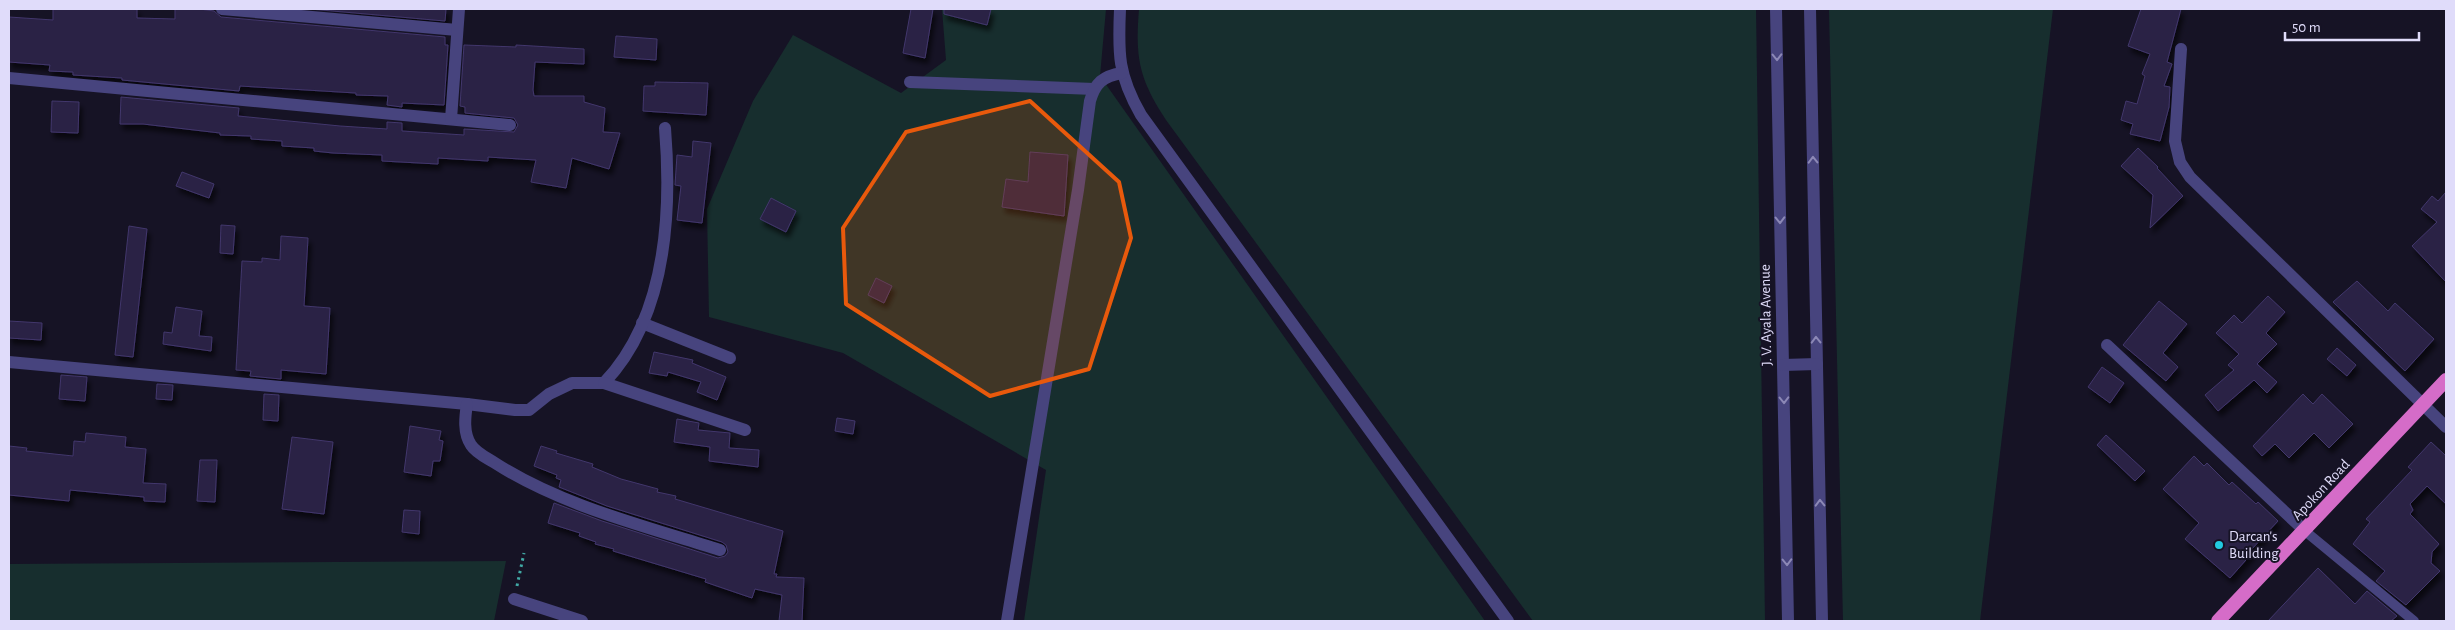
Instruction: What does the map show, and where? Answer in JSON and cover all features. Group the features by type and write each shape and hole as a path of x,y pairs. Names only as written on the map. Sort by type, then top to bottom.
{"highway":[{"name":"Apokon Road","path":"2218,621 2446,380"}],"street":[{"path":"222,9 457,30"},
{"path":"451,119 459,9"},
{"path":"1120,9 1122,72 1130,96 1147,123 1508,621"},
{"name":"J. V. Ayala Avenue","path":"1776,9 1788,621"},
{"path":"1810,9 1822,621"},
{"path":"2181,49 2175,141 2180,162 2190,178 2446,427"},
{"path":"1007,621 1094,89 1107,76 1122,72"},
{"path":"9,78 510,125"},
{"path":"910,82 1094,89"},
{"path":"604,383 618,368 642,324 657,275 667,222 668,174 664,128"},
{"path":"642,324 730,358"},
{"path":"2107,345 2305,531"},
{"path":"9,362 515,410 528,410 567,385 604,383 745,430"},
{"path":"1783,365 1817,364"},
{"path":"466,404 465,429 470,444 477,452 501,467 530,483 558,495 720,550"},
{"path":"514,599 582,621"}],"lane":[{"path":"2305,531 2411,620"}],"path":[{"path":"514,599 524,553"}],"highlighted area":[{"path":"1030,101 1119,182 1131,238 1089,369 990,396 846,304 843,228 906,132"}],"green space":[{"path":"942,9 1106,9 1100,76 1485,621 1024,621 1046,470 843,353 709,317 707,209 753,101 793,35 901,93 946,60"},
{"path":"1139,9 1756,9 1765,621 1533,621 1166,120 1150,92 1141,68 1138,41"},
{"path":"1829,9 2053,9 1980,621 1843,621"},
{"path":"506,561 494,621 9,621 9,564"}],"building":[{"path":"53,9 137,9 137,18 175,19 175,9 199,9 214,11 221,17 445,37 445,45 448,45 444,105 402,103 402,107 387,105 388,96 240,86 239,91 122,80 122,78 73,75 73,72 49,71 50,65 9,62 9,17 53,20"},
{"path":"310,9 446,9 445,21"},
{"path":"911,9 933,9 925,58 903,53"},
{"path":"944,9 991,9 987,25 944,14"},
{"path":"2141,9 2181,9 2167,62 2172,64 2164,86 2170,87 2169,107 2160,141 2130,134 2133,124 2121,120 2126,101 2137,104 2145,76 2142,74 2150,54 2128,46"},
{"path":"616,36 657,39 656,60 614,57"},
{"path":"464,45 516,47 516,45 584,49 584,64 535,62 534,96 584,96 584,102 605,108 603,132 620,133 609,169 572,158 566,188 531,182 536,160 488,157 488,161 438,158 438,164 382,161 382,155 314,151 314,148 282,146 282,141 251,139 251,136 220,135 220,133 143,124 120,124 121,97 239,108 238,116 340,126 387,129 387,122 402,123 402,131 464,135 464,129 514,132 518,125 514,118 465,113 465,107 460,106"},
{"path":"655,82 708,83 706,115 643,111 644,86 655,86"},
{"path":"52,101 79,102 78,133 51,132"},
{"path":"693,141 711,143 702,223 677,220 681,186 675,185 677,155 692,157"},
{"path":"2138,148 2158,167 2183,196 2150,228 2153,195 2121,166"},
{"path":"1030,152 1068,155 1064,216 1002,207 1006,179 1028,182"},
{"path":"182,172 214,184 209,198 176,186"},
{"path":"2446,192 2446,282 2412,246 2437,222 2421,209 2432,196 2438,201"},
{"path":"771,198 796,211 786,232 760,219"},
{"path":"221,225 235,226 233,254 220,253"},
{"path":"129,226 147,229 133,357 115,355"},
{"path":"281,236 308,238 304,306 330,308 326,374 281,370 281,379 250,376 251,371 236,370 242,261 262,262 262,258 280,260"},
{"path":"876,278 892,286 884,303 868,295"},
{"path":"2357,281 2388,311 2395,303 2434,339 2405,371 2333,302"},
{"path":"2268,296 2285,312 2266,333 2277,344 2257,364 2277,382 2267,393 2254,380 2218,411 2205,395 2234,370 2228,365 2239,354 2216,333 2234,315 2242,323"},
{"path":"2159,301 2187,324 2163,353 2178,367 2166,381 2123,345"},
{"path":"176,307 202,311 199,336 212,337 211,351 163,344 164,332 172,333"},
{"path":"9,321 42,323 41,340 9,338"},
{"path":"2337,348 2356,365 2347,376 2327,359"},
{"path":"654,352 693,360 692,363 726,377 717,400 697,392 701,382 668,372 667,376 649,373"},
{"path":"2102,367 2124,383 2110,403 2088,387"},
{"path":"61,375 87,377 85,401 59,399"},
{"path":"157,384 173,385 172,400 156,399"},
{"path":"264,394 279,395 278,421 263,420"},
{"path":"2303,394 2313,404 2322,394 2353,424 2329,448 2314,433 2289,458 2275,444 2262,456 2253,446"},
{"path":"837,418 855,421 853,434 835,431"},
{"path":"677,419 699,423 698,430 730,433 729,448 759,450 758,467 709,461 710,447 674,442"},
{"path":"410,426 441,431 439,440 443,441 440,461 433,461 431,476 404,472"},
{"path":"86,433 126,437 125,447 146,449 143,483 166,484 165,502 144,501 144,497 70,490 69,501 9,495 9,446 27,448 26,451 73,456 74,441 85,442"},
{"path":"2106,435 2145,471 2135,481 2097,445"},
{"path":"292,437 333,442 324,514 282,509"},
{"path":"2431,442 2446,456 2446,504 2427,486 2410,504 2413,510 2410,514 2439,544 2432,552 2431,563 2440,571 2406,605 2376,581 2385,571 2353,544 2370,522 2366,519 2412,470 2408,467"},
{"path":"541,446 557,451 556,453 593,464 592,467 621,479 658,489 657,492 676,496 675,499 783,531 774,574 777,574 776,577 804,578 802,621 779,621 782,595 755,589 752,598 705,582 706,579 613,551 614,549 595,544 596,542 579,536 580,533 548,523 554,503 602,521 718,558 725,556 728,552 726,545 722,542 607,506 559,487 561,480 556,478 557,475 534,466"},
{"path":"2194,456 2204,466 2207,463 2229,485 2232,482 2256,504 2258,502 2278,521 2251,550 2253,552 2230,578 2185,539 2199,523 2163,489"},
{"path":"200,460 217,460 215,502 197,501"},
{"path":"404,510 420,511 419,534 402,532"},
{"path":"2318,568 2355,604 2367,591 2397,616 2391,621 2268,621"}],"place":[{"name":"Darcan's Building","path":"2219,545"}]}
